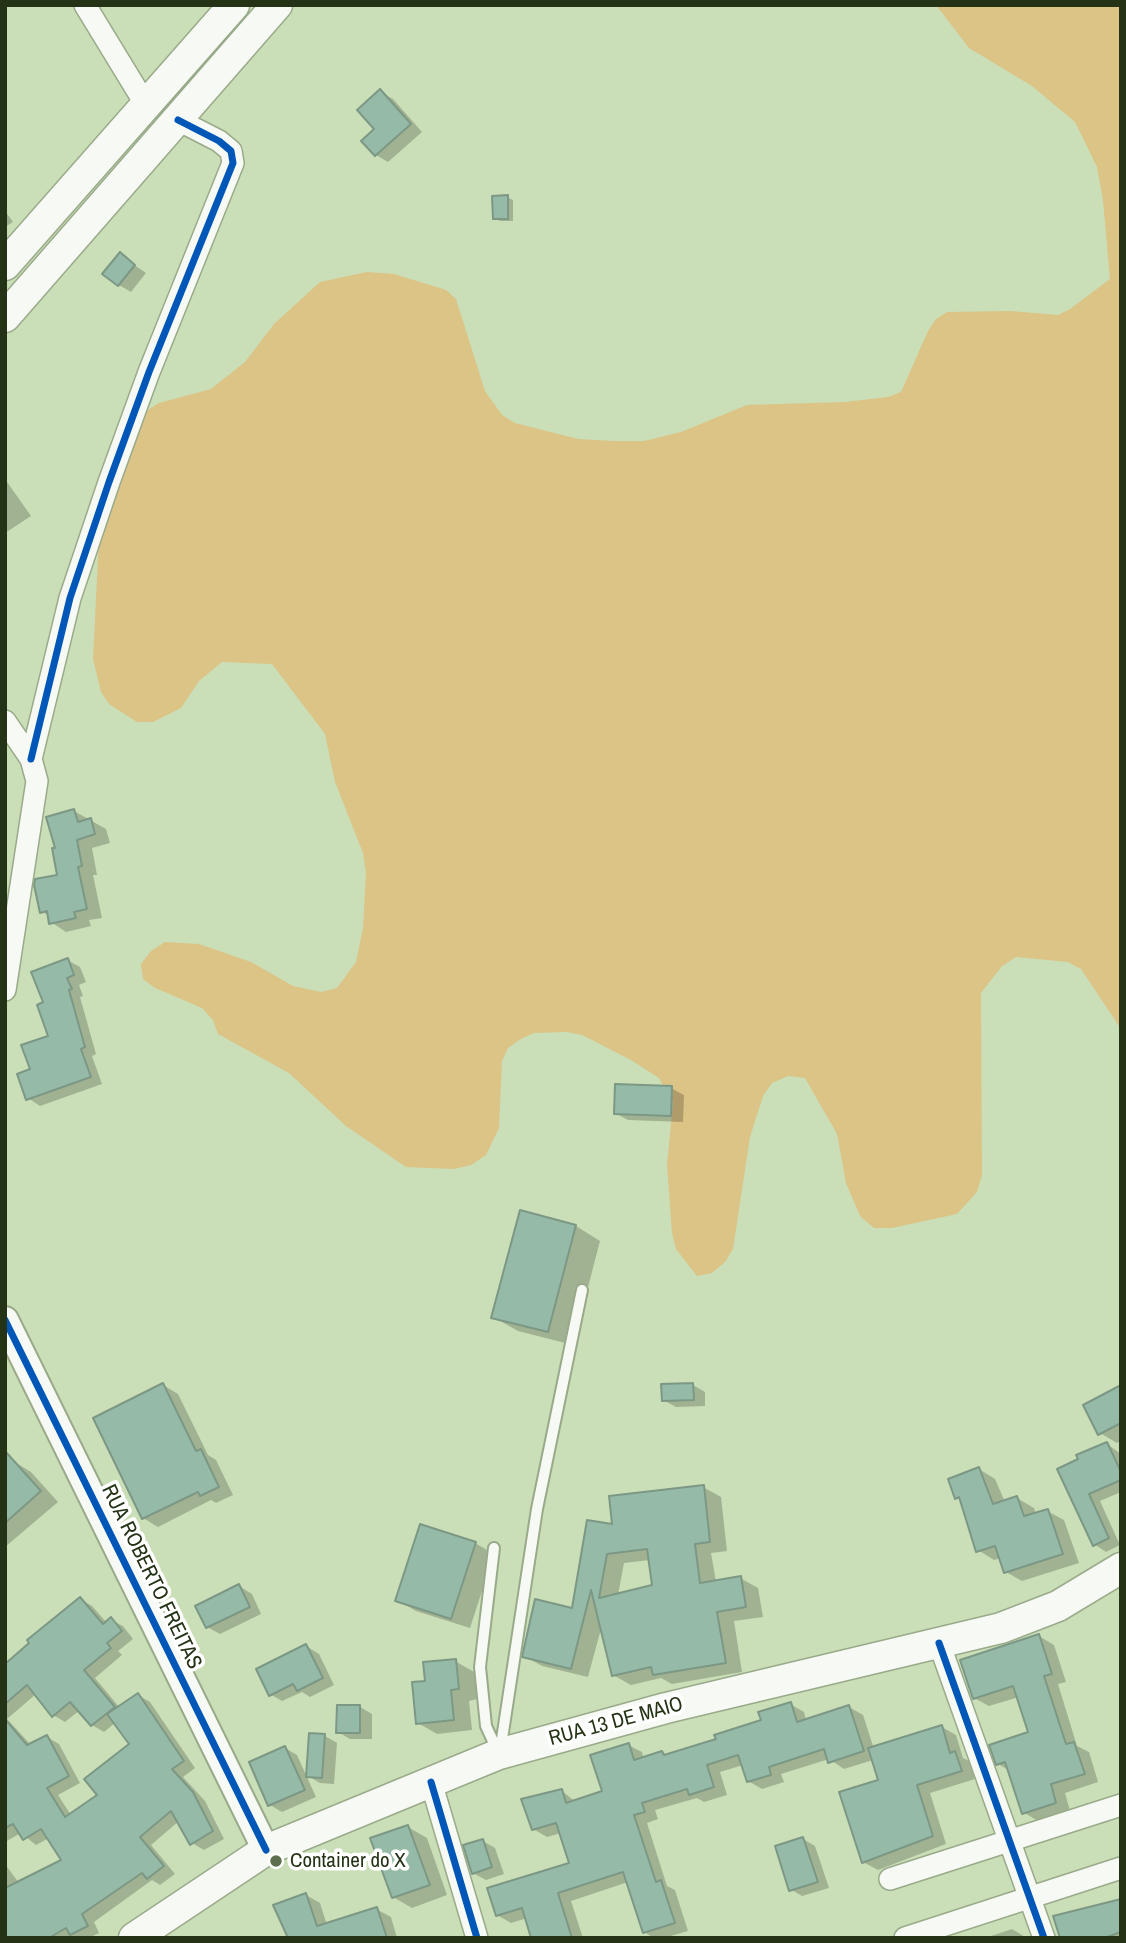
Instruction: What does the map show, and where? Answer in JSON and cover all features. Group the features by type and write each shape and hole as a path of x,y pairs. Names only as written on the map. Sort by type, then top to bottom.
{"main road":[{"path":"5,265 234,5"},
{"path":"5,317 277,5"},
{"name":"RUA 13 DE MAIO","path":"134,1938 266,1850 499,1754 666,1708 1001,1628 1058,1606 1121,1568"}],"street":[{"path":"85,5 146,105"},
{"path":"31,759 70,598 96,521 149,372 233,163 231,150 178,120"},
{"path":"5,721 31,759 37,780 5,990"},
{"name":"RUA ROBERTO FREITAS","path":"5,1320 266,1850"},
{"path":"939,1643 1044,1938"},
{"path":"431,1782 477,1938"},
{"path":"890,1879 1121,1805"},
{"path":"905,1938 1121,1868"}],"lane":[{"path":"499,1754 537,1509 582,1290"},
{"path":"494,1548 480,1667 486,1726 499,1754"}],"shaded area":[{"path":"936,5 1121,5 1121,1029 1081,969 1068,962 1016,957 1002,966 981,993 982,1175 977,1192 957,1214 892,1228 874,1228 860,1216 846,1183 837,1134 805,1078 788,1076 772,1083 763,1096 750,1137 733,1249 725,1262 712,1273 697,1276 676,1249 672,1233 667,1165 673,1103 659,1078 631,1060 582,1035 567,1032 534,1033 521,1039 508,1048 502,1061 499,1128 486,1155 471,1165 454,1169 406,1167 346,1126 289,1073 218,1034 213,1020 202,1008 155,988 143,979 141,964 151,951 165,942 199,944 251,962 293,986 321,992 337,988 356,962 363,928 366,873 363,853 335,782 325,734 272,664 222,662 199,681 181,708 153,722 137,722 109,704 101,692 93,659 102,478 132,420 159,403 211,389 245,362 274,324 320,282 367,272 394,274 446,290 456,299 485,391 502,415 515,423 578,439 614,441 644,441 681,432 747,405 845,402 888,397 901,392 928,331 936,319 947,312 1010,311 1058,315 1070,309 1110,279 1103,200 1097,167 1075,122 1032,86 969,48"}],"building":[{"path":"380,89 411,124 375,156 361,141 374,129 357,110"},
{"path":"508,195 508,219 493,219 492,196"},
{"path":"120,252 135,265 118,286 102,274"},
{"path":"74,809 78,822 91,818 95,834 77,840 82,866 78,867 87,909 74,912 76,918 49,924 47,911 40,913 34,885 35,879 57,875 52,848 55,848 46,817"},
{"path":"68,958 74,975 67,978 72,989 69,990 85,1047 81,1049 91,1077 26,1100 17,1074 30,1069 21,1045 48,1036 37,1005 43,1002 31,972"},
{"path":"615,1084 672,1086 671,1116 614,1114"},
{"path":"520,1210 576,1225 548,1332 491,1318"},
{"path":"163,1383 196,1451 201,1449 219,1487 200,1496 198,1492 142,1519 93,1418"},
{"path":"693,1383 694,1400 662,1401 661,1384"},
{"path":"1121,1385 1121,1423 1098,1435 1083,1405"},
{"path":"1107,1442 1121,1472 1121,1480 1089,1494 1109,1538 1093,1546 1057,1469 1078,1459 1076,1455"},
{"path":"5,1451 41,1491 5,1523"},
{"path":"979,1467 993,1504 1017,1496 1024,1516 1048,1509 1063,1554 1004,1573 995,1546 976,1552 959,1497 955,1499 948,1479"},
{"path":"704,1485 710,1542 695,1544 700,1583 741,1576 746,1607 717,1612 726,1663 653,1675 651,1667 612,1676 591,1590 571,1669 522,1657 535,1599 572,1608 587,1520 612,1524 609,1496","holes":["647,1549 652,1585 599,1598 607,1554"]},
{"path":"420,1524 476,1542 451,1619 395,1601"},
{"path":"239,1584 250,1607 206,1628 195,1606"},
{"path":"80,1597 103,1624 111,1617 122,1631 107,1643 111,1648 84,1670 115,1707 91,1726 70,1702 52,1717 27,1685 5,1704 5,1664 29,1643 27,1640"},
{"path":"1039,1634 1052,1674 1044,1676 1066,1744 1074,1742 1085,1774 1051,1784 1056,1803 1022,1814 1005,1762 996,1765 989,1745 1028,1732 1013,1686 973,1699 960,1660"},
{"path":"306,1644 323,1678 297,1691 293,1684 269,1696 256,1669"},
{"path":"456,1659 459,1689 451,1690 454,1720 416,1724 412,1682 425,1681 423,1662"},
{"path":"138,1693 184,1761 172,1769 193,1792 213,1831 190,1845 171,1811 140,1837 164,1866 147,1879 142,1873 82,1914 88,1926 70,1935 66,1928 49,1938 5,1938 5,1888 61,1860 41,1829 23,1840 13,1824 5,1828 5,1719 27,1745 47,1735 69,1776 47,1788 65,1817 97,1795 84,1779 129,1744 107,1714"},
{"path":"791,1702 797,1722 849,1705 864,1751 828,1763 824,1749 769,1767 771,1775 747,1782 738,1755 707,1765 714,1787 689,1795 687,1789 642,1803 645,1812 634,1815 656,1882 661,1880 675,1923 643,1933 623,1872 558,1893 572,1938 531,1938 522,1908 496,1916 487,1888 569,1863 556,1823 532,1830 521,1799 562,1789 566,1803 602,1791 590,1755 629,1743 634,1760 662,1751 664,1755 716,1739 714,1735 761,1720 758,1712"},
{"path":"337,1705 360,1705 360,1733 336,1733"},
{"path":"942,1725 950,1753 955,1751 962,1771 917,1785 933,1836 862,1863 839,1792 878,1780 868,1748"},
{"path":"309,1733 325,1734 322,1778 306,1777"},
{"path":"285,1746 305,1790 268,1806 249,1762"},
{"path":"408,1825 430,1885 392,1898 370,1838"},
{"path":"803,1837 818,1882 789,1891 775,1846"},
{"path":"483,1839 492,1867 472,1874 463,1845"},
{"path":"306,1893 317,1926 377,1907 387,1938 288,1938 273,1905"},
{"path":"1121,1899 1121,1932 1104,1938 1060,1938 1053,1916"}],"cycle path":[{"path":"31,759 70,598 109,482 149,372 233,163 231,151 219,141 178,120"},
{"path":"5,1320 266,1850"},
{"path":"939,1643 1044,1938"},
{"path":"431,1782 477,1938"}],"place":[{"name":"Container do X","path":"276,1861"}]}
